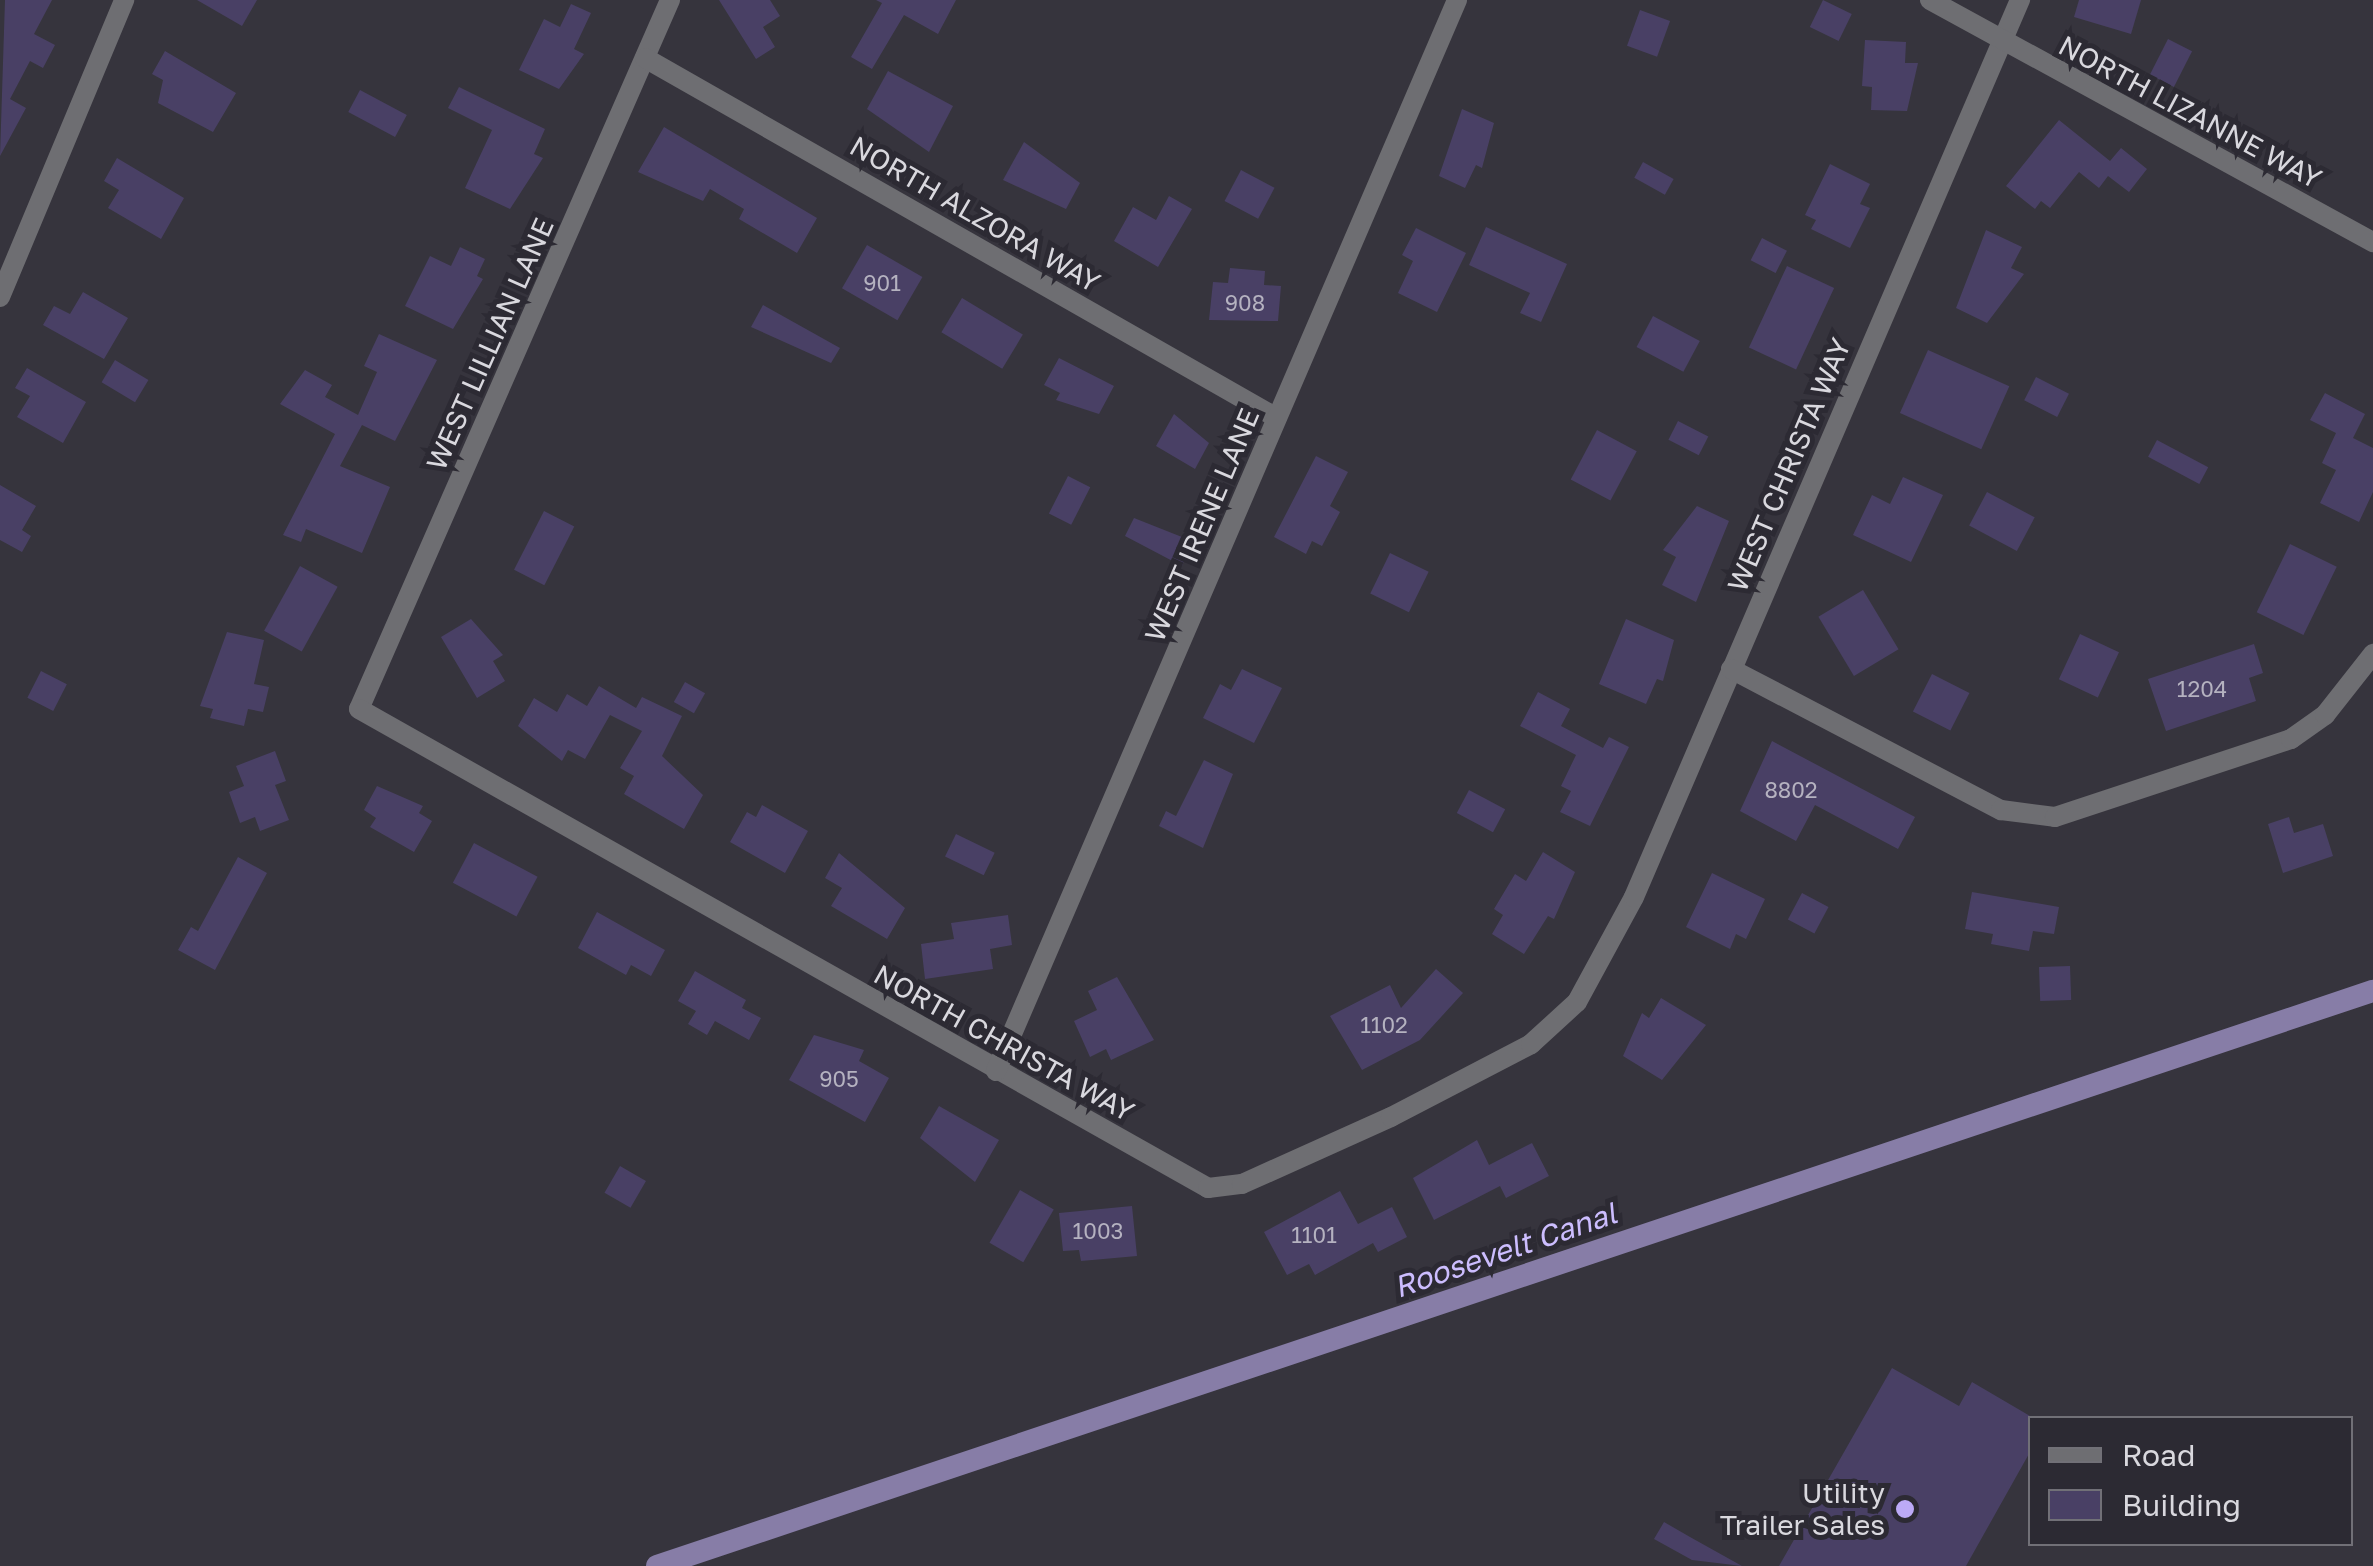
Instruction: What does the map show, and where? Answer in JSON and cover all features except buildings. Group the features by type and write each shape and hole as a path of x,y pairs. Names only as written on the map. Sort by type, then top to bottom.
{"street":[{"path":"0,296 124,0"},
{"name":"WEST LILLIAN LANE","path":"359,709 670,0"},
{"name":"WEST IRENE LANE","path":"996,1071 1457,0"},
{"name":"NORTH LIZANNE WAY","path":"1930,0 2373,242"},
{"name":"WEST CHRISTA WAY","path":"1610,953 2020,0"},
{"name":"NORTH ALZORA WAY","path":"644,58 1278,418"},
{"path":"1731,670 2001,810 2056,816 2291,739 2325,715 2373,654"},
{"name":"NORTH CHRISTA WAY","path":"359,709 1208,1188 1242,1184 1531,1044 1577,1002 1610,953"}],"waterway":[{"name":"Roosevelt Canal","path":"657,1566 2373,991"}],"place":[{"name":"Utility Trailer Sales","path":"1905,1509"}]}
